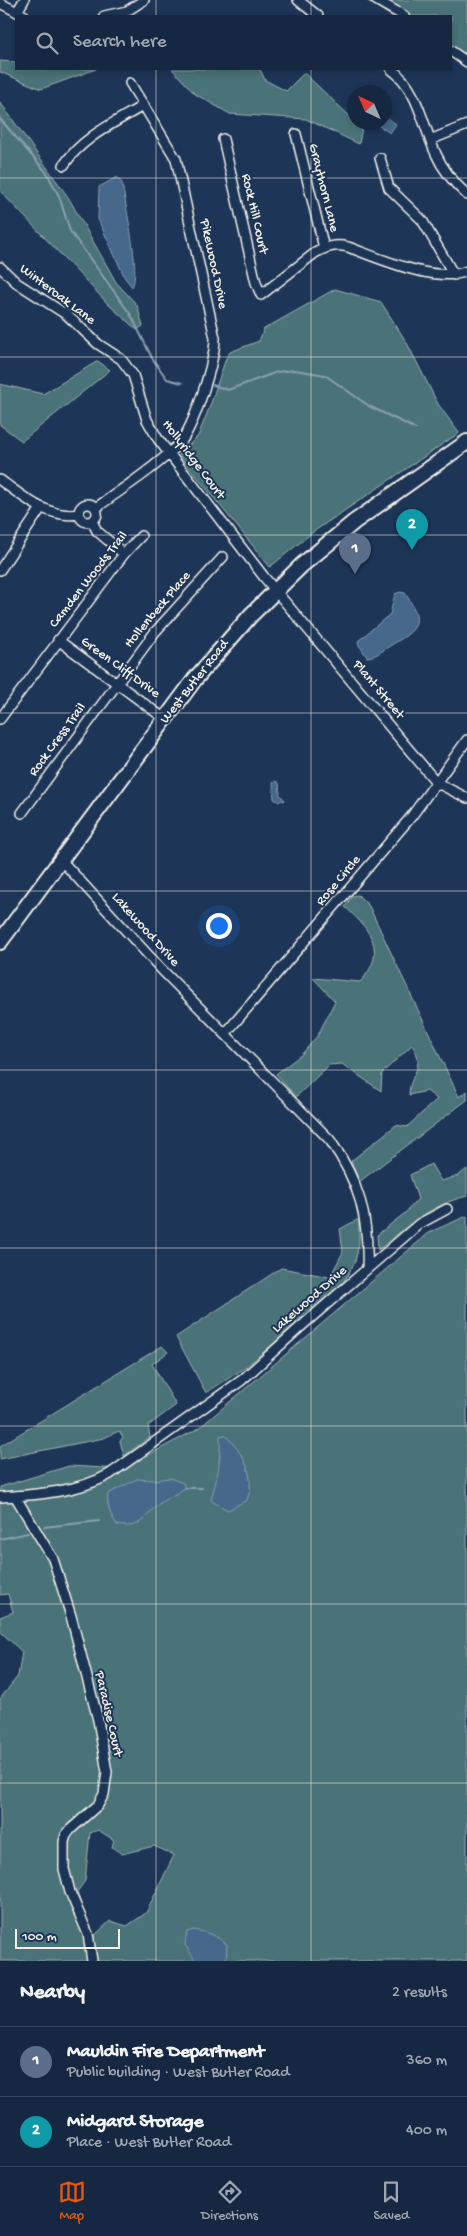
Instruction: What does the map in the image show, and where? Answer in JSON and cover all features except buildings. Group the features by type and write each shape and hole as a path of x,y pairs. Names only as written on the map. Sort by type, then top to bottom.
{"main road":[{"name":"West Butler Road","path":"0,942 165,719 223,645 302,565 354,522 435,466 449,452 467,442"},
{"name":"West Butler Road","path":"435,466 451,462 467,452"}],"street":[{"path":"0,3 21,14 24,0"},
{"path":"109,15 127,11 144,0"},
{"path":"298,0 317,15"},
{"path":"376,0 402,15"},
{"path":"452,51 467,62"},
{"path":"392,70 403,80 413,95 430,140 447,173 467,195"},
{"name":"Pikewood Drive","path":"96,508 168,454 185,437 213,362 215,338 176,159 130,83"},
{"path":"64,165 83,143 144,105"},
{"path":"430,140 467,125"},
{"name":"Graythorn Lane","path":"296,134 324,248"},
{"name":"Rock Hill Court","path":"224,139 256,283 261,295 324,248"},
{"path":"380,158 389,188 422,220 454,274"},
{"path":"324,248 342,246 433,275 467,271"},
{"name":"Winteroak Lane","path":"0,267 17,283 67,315 98,344"},
{"name":"Hollyridge Court","path":"98,344 114,353 128,367 137,385 147,420 168,454 276,591"},
{"path":"0,480 50,513 69,516 79,514"},
{"path":"90,504 96,508 97,514 92,521 83,521 79,514 79,509 84,505 90,504"},
{"path":"0,570 41,508"},
{"path":"92,521 97,530 124,554"},
{"name":"Camden Woods Trail","path":"0,719 124,554 141,536"},
{"name":"Hollenbeck Place","path":"116,683 155,632 222,557"},
{"name":"Plant Street","path":"276,591 437,783 467,798"},
{"name":"Green Cliff Drive","path":"58,640 165,719"},
{"name":"Rock Cress Trail","path":"22,813 116,683"},
{"name":"Rose Circle","path":"225,1034 335,908 411,817 467,740"},
{"name":"Lakewood Drive","path":"0,1497 82,1486 96,1482 110,1474 242,1380 366,1269 367,1230 364,1210 340,1155 318,1128 162,970 60,860"},
{"path":"366,1269 419,1224 447,1210"},
{"name":"Paradise Court","path":"15,1496 53,1559 71,1616 98,1720 107,1772 104,1794 98,1805 71,1829 66,1835 64,1842 64,1869 70,1892 88,1934 92,1961"}],"green space":[{"path":"366,0 467,0 467,66 452,56 452,15 389,15"},
{"path":"0,61 15,62 15,70 93,70 41,89 0,72"},
{"path":"173,70 260,70 265,80 286,91 304,73 347,113 347,130 361,130 359,144 306,119 230,114 195,94"},
{"path":"0,102 68,197 116,282 137,305 143,326 137,330 109,305 0,191"},
{"path":"335,289 381,302 407,343 438,404 459,433 313,532 270,567 179,455 198,436 226,358 230,352 259,341 264,329"},
{"path":"98,361 110,370 22,441 0,425 0,384 43,394"},
{"path":"358,895 369,906 459,1097 467,1091 467,1100 359,1182 351,1161 396,1125 407,1127 437,1099 427,1091 409,1095 418,1065 418,1059 412,1045 382,1073 381,1091 342,1064 329,1065 296,1097 276,1074 302,1054 318,1035 335,1001 313,978 360,982 373,961 373,942 369,933 345,907 352,896"},
{"path":"431,1164 441,1181 458,1176 467,1169 467,1196 430,1211 378,1250 377,1235 405,1213 418,1199 410,1175"},
{"path":"467,1216 467,1961 0,1961 0,1699 18,1676 22,1652 0,1631 0,1617 13,1612 8,1594 0,1595 0,1487 69,1466 122,1469 199,1428 430,1232","holes":["98,1830 114,1840 112,1847 122,1854 154,1846 174,1855 146,1913 127,1926 110,1921 92,1938 77,1892 85,1881 90,1833"]},
{"path":"359,1219 359,1244 355,1262 342,1285 246,1367 206,1393 176,1337 281,1268 330,1277 343,1252 340,1229"},
{"path":"162,1346 168,1352 152,1364 176,1405 148,1426 150,1437 124,1456 120,1441 123,1437 119,1431 104,1438 0,1459 0,1446"}],"water":[{"path":"392,121 396,124 392,130"},
{"path":"117,177 122,183 132,237 135,268 132,287 125,278 98,219 99,187"},
{"path":"405,593 415,612 416,619 412,631 376,655 367,657 358,641 390,614 395,594"},
{"path":"275,781 279,783 280,795 284,801 281,800 279,802 274,799 273,783"},
{"path":"225,1435 242,1456 249,1473 250,1482 247,1500 228,1510 211,1499 216,1483 220,1436"},
{"path":"170,1478 183,1483 185,1488 160,1503 138,1523 126,1526 117,1525 110,1510 108,1494 137,1479"},
{"path":"194,1930 212,1935 227,1945 226,1961 196,1961 185,1945 187,1932"}],"waterway":[{"path":"0,119 47,173 59,196 70,231 131,315 152,358 167,379 182,383"},
{"path":"213,385 228,390 277,372 295,370 325,375 369,406 416,429"},
{"path":"185,1488 202,1488"},
{"path":"44,1527 99,1521"},
{"path":"0,1539 28,1533"}],"place":[{"name":"Midgard Storage","path":"412,550"},
{"name":"Mauldin Fire Department","path":"355,574"}]}
